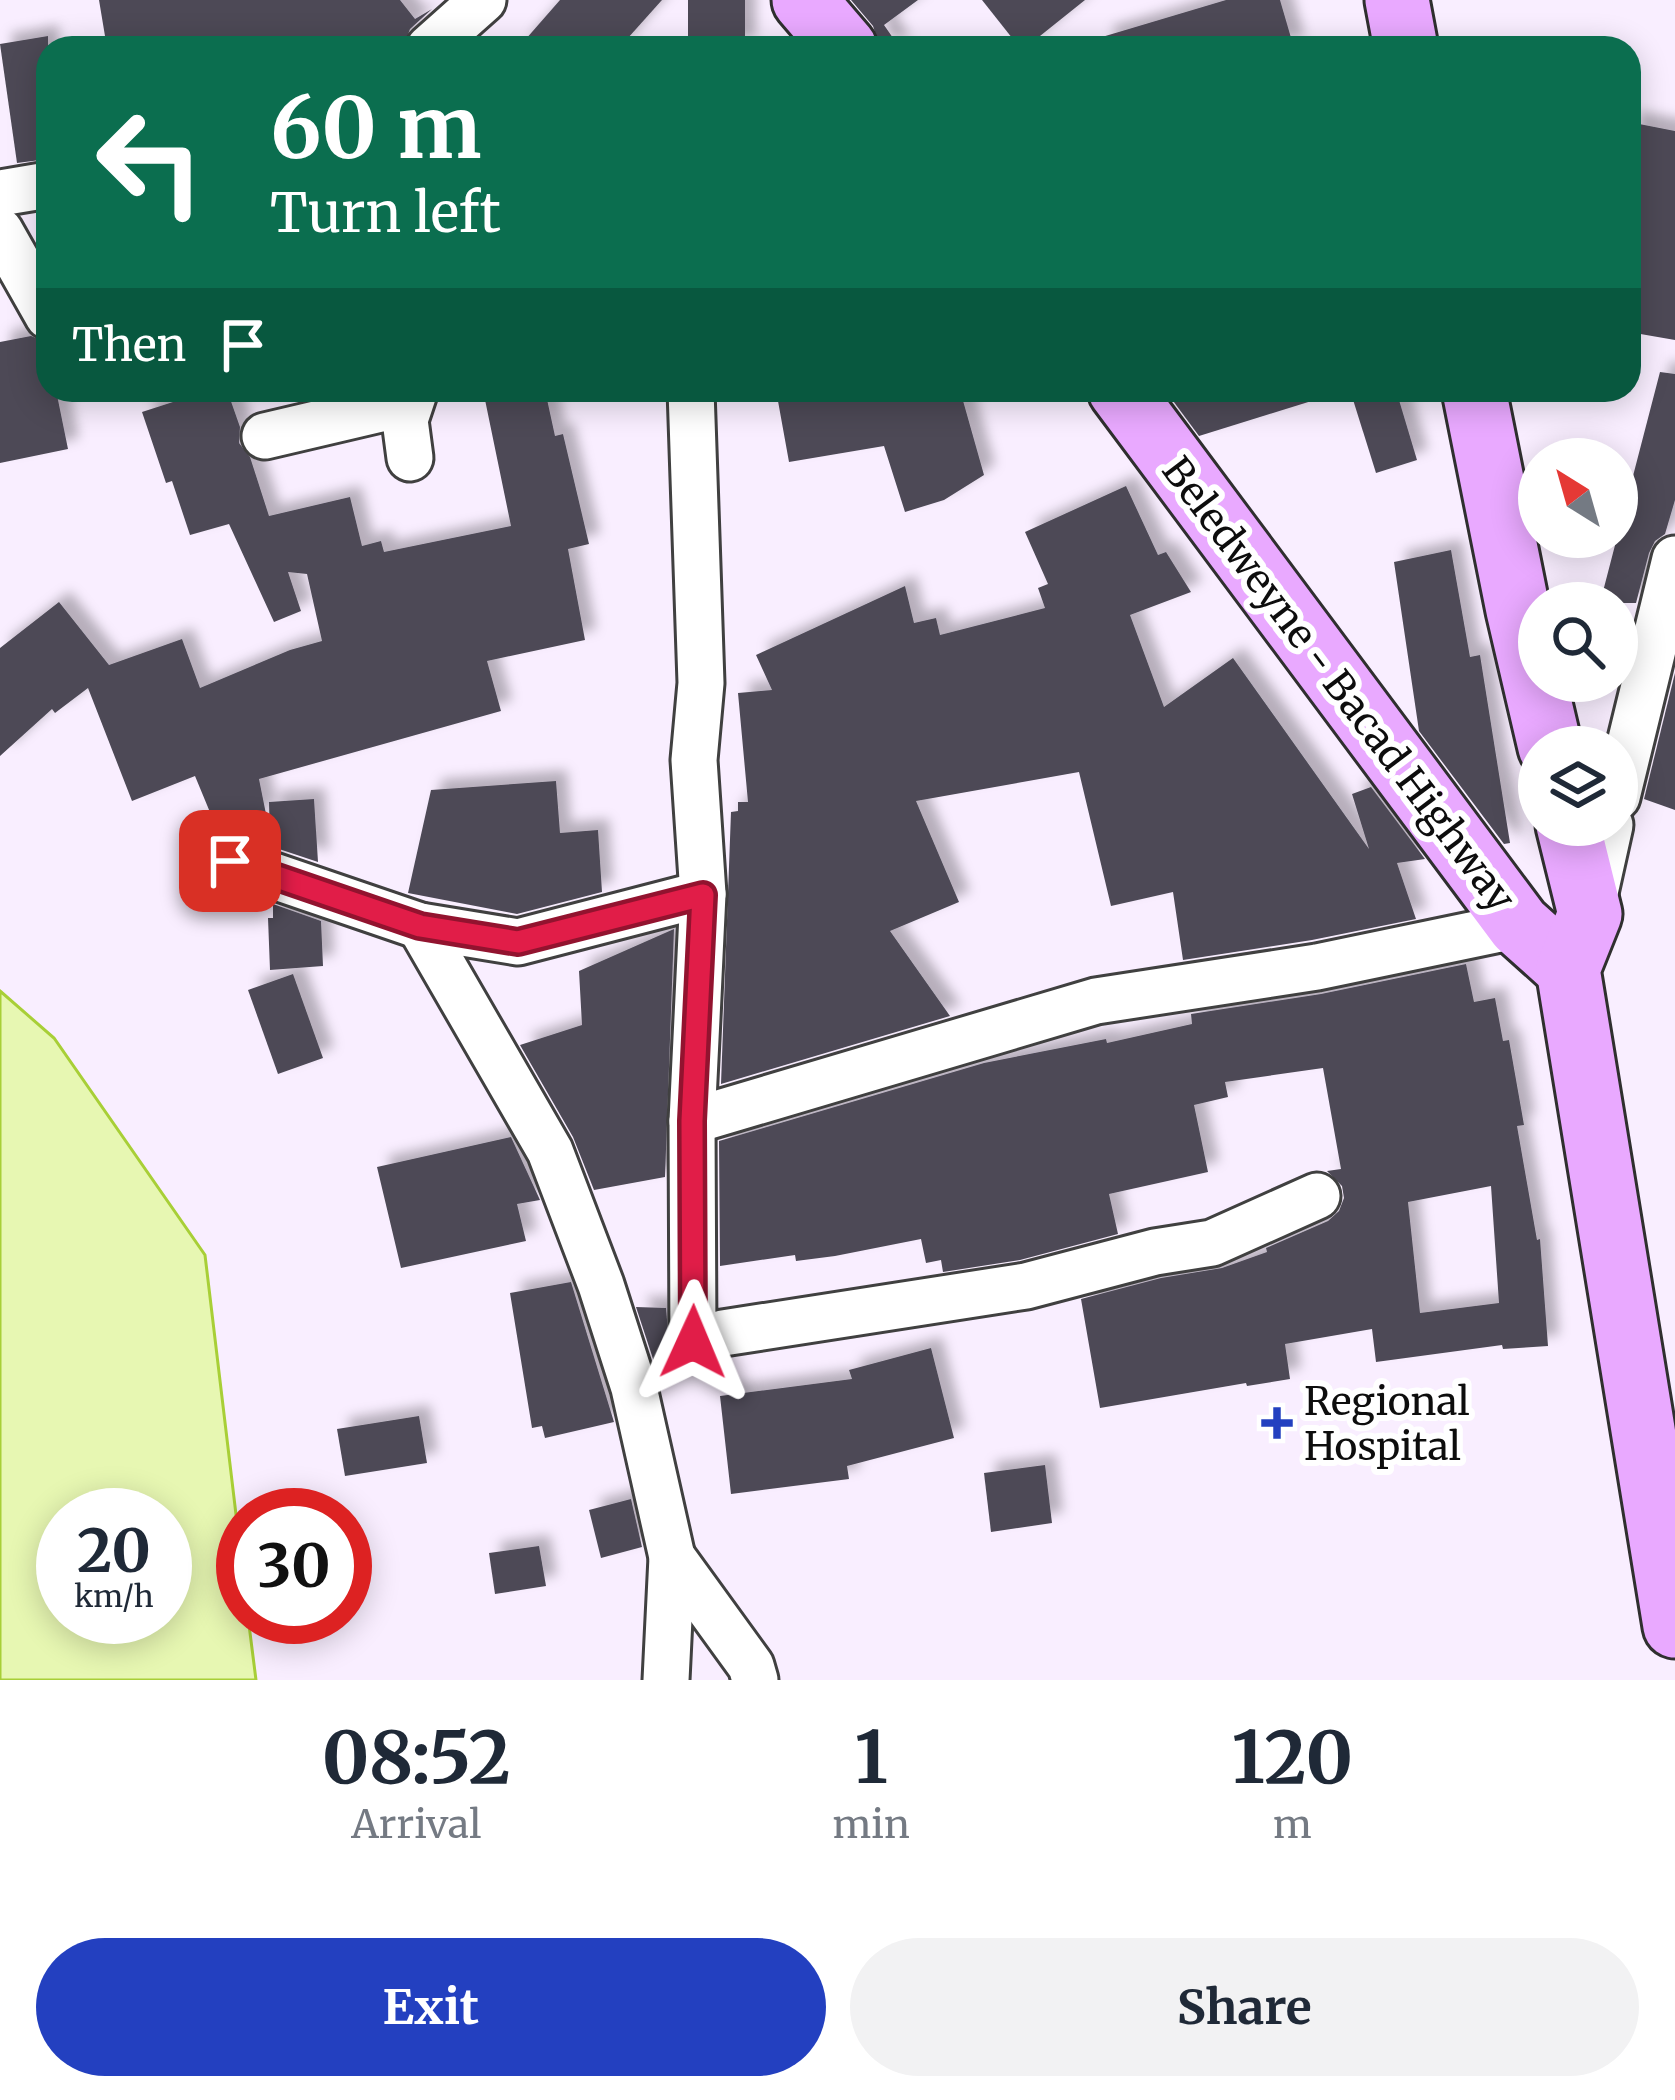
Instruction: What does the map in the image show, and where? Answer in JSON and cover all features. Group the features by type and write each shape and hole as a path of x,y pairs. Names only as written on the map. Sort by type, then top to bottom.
{"main road":[{"path":"1397,0 1404,36"},
{"name":"Beledweyne - Bacad Highway","path":"1129,402 1520,926 1579,942"},
{"path":"1476,402 1545,726"},
{"path":"1570,846 1579,942 1675,1626"}],"street":[{"path":"442,36 483,0"},
{"path":"0,193 36,187"},
{"path":"0,231 36,295"},
{"path":"265,436 391,402"},
{"path":"410,458 405,421 411,402"},
{"path":"691,402 700,683 694,760 703,895 692,1121 693,1342 724,1333 1026,1286 1155,1252 1212,1243 1317,1196"},
{"path":"1638,737 1660,674 1675,559"},
{"path":"1579,942 1604,846"},
{"path":"230,861 420,926 518,942 703,895"},
{"path":"420,926 550,1151 634,1388 671,1556 666,1680"},
{"path":"692,1121 1096,1001 1317,967 1520,926"},
{"path":"671,1556 751,1666 755,1680"}],"shaded area":[{"path":"0,991 54,1038 205,1255 233,1488 216,1488 216,1644 251,1644 256,1680 0,1680"}],"building":[{"path":"99,0 400,0 415,19 432,9 407,36 105,36"},
{"path":"560,0 662,0 630,36 528,36"},
{"path":"688,0 745,0 745,36 688,36"},
{"path":"851,0 918,0 884,25 892,36 876,36"},
{"path":"982,0 1085,0 1040,36 1010,36"},
{"path":"1226,0 1280,0 1290,36 1105,36"},
{"path":"36,38 36,161 17,163 0,44"},
{"path":"1641,124 1675,131 1675,340 1641,334"},
{"path":"36,338 36,402 58,402 68,449 0,463 0,342"},
{"path":"1660,372 1675,374 1675,500 1665,534 1649,553 1638,595 1638,582 1605,582 1612,558 1638,558 1638,457"},
{"path":"173,402 231,402 240,427 239,443 250,457 269,516 350,497 362,546 381,541 384,552 511,526 485,402 548,402 555,436 563,434 589,544 568,549 585,640 487,661 501,711 259,779 266,814 219,834 195,776 132,801 88,688 55,713 52,709 0,756 0,648 59,602 109,665 182,639 200,688 322,641 307,574 288,572 301,611 274,622 229,524 190,535 142,412"},
{"path":"778,402 963,402 984,475 944,500 905,512 884,446 789,462"},
{"path":"1174,402 1308,402 1199,436"},
{"path":"1354,402 1400,402 1417,460 1376,473"},
{"path":"1126,486 1158,555 1166,552 1191,592 1130,615 1164,707 1233,658 1369,849 1352,794 1371,787 1425,859 1397,863 1416,919 1183,960 1173,892 1111,906 1079,772 916,801 959,902 890,931 950,1016 721,1084 731,812 738,811 738,802 748,802 738,693 772,690 756,655 905,586 914,623 936,618 940,635 1045,608 1038,588 1048,584 1025,532"},
{"path":"1451,550 1470,657 1480,655 1510,843 1504,844 1419,731 1394,562"},
{"path":"1675,673 1675,810 1644,799"},
{"path":"556,781 560,833 598,830 602,892 517,914 408,893 431,790"},
{"path":"314,799 318,862 270,846 269,802"},
{"path":"273,904 321,921 323,966 270,970 268,918 273,918"},
{"path":"674,929 665,1177 594,1190 573,1137 520,1045 582,1025 579,971"},
{"path":"1466,964 1474,1002 1495,998 1503,1041 1509,1040 1524,1125 1517,1126 1540,1239 1548,1346 1503,1349 1502,1345 1376,1362 1372,1329 1285,1344 1290,1379 1100,1408 1081,1299 1222,1268 1267,1252 1266,1248 1328,1221 1339,1211 1342,1186 1327,1171 1341,1169 1323,1068 1225,1082 1228,1097 1194,1105 1208,1172 1109,1194 1118,1234 1020,1260 943,1272 941,1260 926,1263 921,1239 835,1256 796,1261 795,1255 720,1266 719,1141 984,1063 1192,1024 1191,1014","holes":["1491,1186 1499,1303 1420,1313 1408,1202"]},
{"path":"293,974 323,1058 278,1074 248,990"},
{"path":"511,1137 540,1200 517,1204 526,1241 401,1268 377,1167"},
{"path":"571,1282 614,1422 545,1438 542,1426 532,1428 510,1293"},
{"path":"636,1307 666,1308 671,1368 656,1368"},
{"path":"931,1348 954,1438 847,1466 849,1479 731,1494 720,1396 852,1379 849,1370"},
{"path":"419,1416 427,1463 345,1476 337,1429"},
{"path":"1045,1465 1052,1523 991,1532 984,1473"},
{"path":"631,1499 642,1547 601,1558 589,1510"},
{"path":"539,1546 546,1586 495,1594 489,1553"}],"place":[{"name":"Regional Hospital","path":"1277,1423"}],"route":[{"path":"230,861 420,926 518,942 703,895 692,1121 693,1342"}]}
